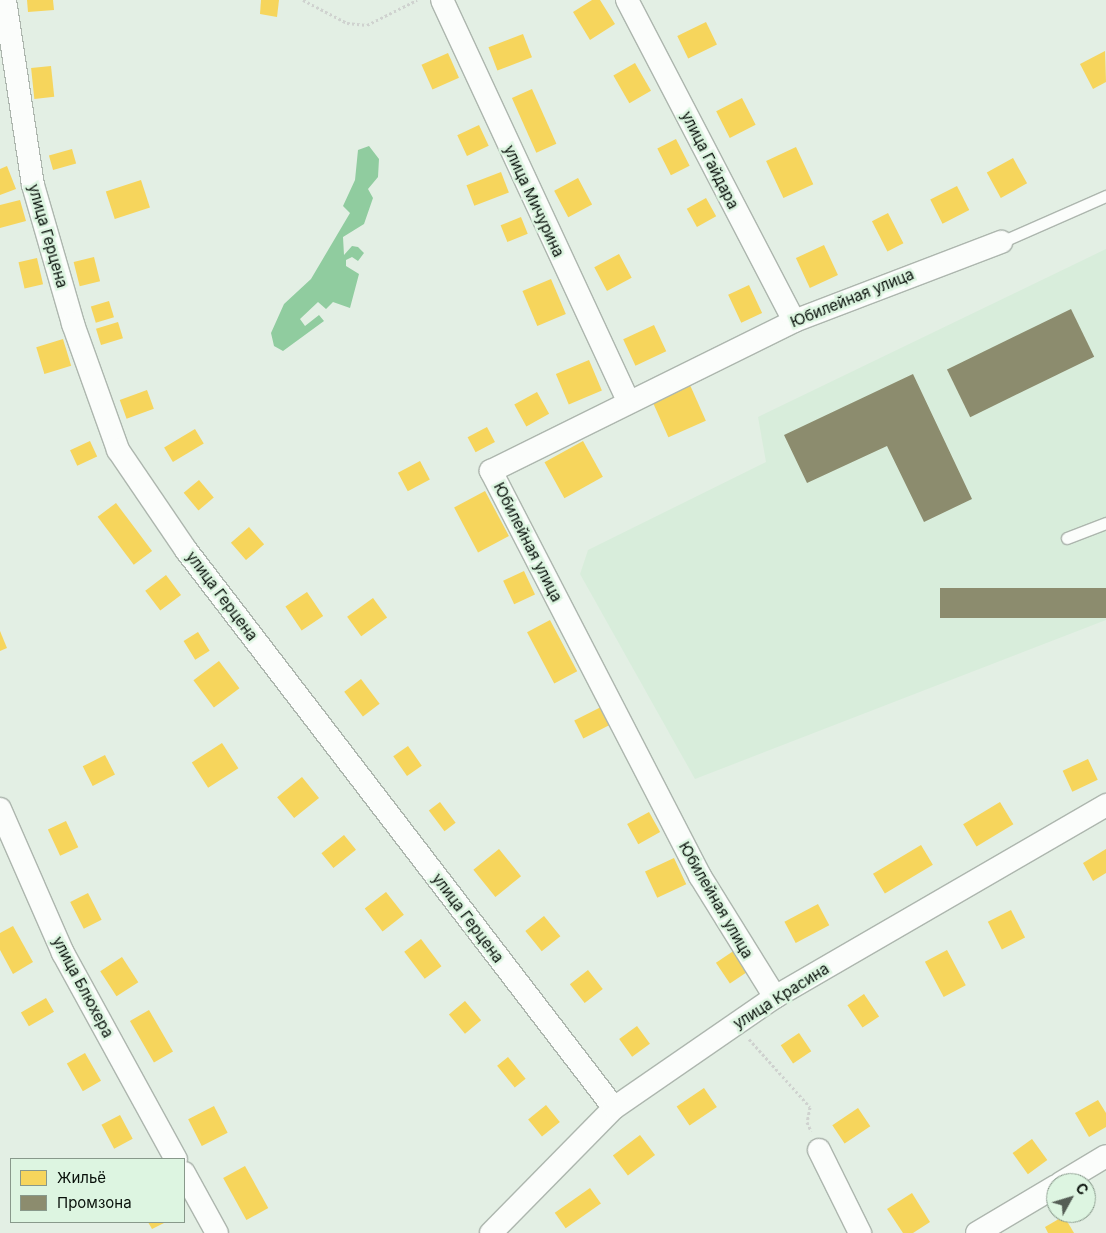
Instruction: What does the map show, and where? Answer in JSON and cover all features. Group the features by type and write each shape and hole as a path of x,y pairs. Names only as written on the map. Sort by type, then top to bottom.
{"street":[{"name":"улица Герцена","path":"5,0 33,185 73,324 118,450 186,550 614,1108"},
{"name":"улица Мичурина","path":"442,0 628,401"},
{"name":"улица Гайдара","path":"627,0 794,321"},
{"name":"Юбилейная улица","path":"775,997 700,876 491,471 628,401 794,321 1000,242"},
{"name":"улица Красина","path":"491,1233 614,1108 775,997 1106,805"},
{"name":"улица Блюхера","path":"0,809 63,953 175,1158"},
{"path":"819,1150 860,1233"},
{"path":"1078,1173 1106,1156"},
{"path":"185,1174 215,1232"},
{"path":"977,1233 1046,1192"}],"lane":[{"path":"1000,242 1106,196"},
{"path":"1067,538 1106,522"}],"path":[{"path":"303,0 346,23 367,24 417,0"},
{"path":"737,1023 810,1108 807,1122 819,1150"}],"shaded area":[{"path":"369,146 379,159 378,177 368,189 373,198 364,224 343,237 344,255 352,246 358,247 364,253 358,261 352,257 346,260 346,266 359,274 350,308 333,302 326,309 318,302 300,319 305,326 319,315 324,321 283,351 274,346 271,333 284,304 311,279 350,213 343,206 355,180 358,150"},
{"path":"1106,249 1106,620 695,779 580,574 588,550 766,462 758,417"}],"building: Жильё":[{"path":"27,0 53,0 54,10 28,12"},
{"path":"261,0 279,0 277,17 260,14"},
{"path":"592,0 600,0 615,24 590,40 573,12"},
{"path":"706,22 717,44 688,58 677,36"},
{"path":"523,34 532,57 497,71 488,47"},
{"path":"1105,51 1106,82 1093,89 1080,64"},
{"path":"448,53 459,78 432,89 422,65"},
{"path":"635,63 651,91 629,103 613,76"},
{"path":"51,66 54,97 34,99 31,68"},
{"path":"532,89 556,144 536,153 512,98"},
{"path":"742,98 756,125 730,138 716,111"},
{"path":"479,125 489,146 467,156 457,135"},
{"path":"676,139 690,166 671,175 657,149"},
{"path":"796,147 813,184 783,198 766,161"},
{"path":"72,149 76,163 53,170 49,156"},
{"path":"1013,158 1027,183 1001,198 987,173"},
{"path":"7,166 16,189 0,195 0,169"},
{"path":"501,172 509,193 474,206 466,185"},
{"path":"578,178 592,204 568,217 554,191"},
{"path":"141,180 150,208 115,219 106,191"},
{"path":"957,186 969,210 943,224 930,200"},
{"path":"706,198 716,216 697,227 687,209"},
{"path":"20,200 26,221 0,228 0,205"},
{"path":"888,213 903,243 887,251 872,221"},
{"path":"521,217 528,234 507,242 501,225"},
{"path":"824,245 838,275 810,288 796,258"},
{"path":"619,254 632,278 607,291 594,267"},
{"path":"94,257 100,281 80,286 74,262"},
{"path":"37,258 43,284 25,289 18,262"},
{"path":"551,279 566,314 537,326 522,291"},
{"path":"749,285 762,313 741,323 728,295"},
{"path":"109,301 114,317 96,323 91,307"},
{"path":"118,322 123,338 101,345 96,329"},
{"path":"654,325 666,351 635,366 623,339"},
{"path":"63,339 71,366 44,374 36,347"},
{"path":"589,360 602,390 569,404 556,374"},
{"path":"690,385 706,421 668,437 653,402"},
{"path":"147,390 154,409 127,419 120,400"},
{"path":"537,392 549,414 526,426 514,405"},
{"path":"487,427 495,442 476,452 468,437"},
{"path":"195,429 204,444 173,462 164,448"},
{"path":"90,441 97,456 77,466 70,450"},
{"path":"583,441 603,477 564,498 545,462"},
{"path":"420,461 430,480 408,491 398,473"},
{"path":"199,480 214,498 198,510 184,493"},
{"path":"485,491 509,536 478,552 454,507"},
{"path":"116,503 152,551 134,565 98,517"},
{"path":"249,527 264,544 246,560 231,543"},
{"path":"524,571 535,595 514,604 503,581"},
{"path":"166,575 181,595 160,611 145,591"},
{"path":"307,592 323,616 302,631 285,607"},
{"path":"373,598 387,617 361,636 347,617"},
{"path":"550,620 577,671 554,683 527,632"},
{"path":"0,631 7,648 0,651"},
{"path":"198,632 210,651 195,660 184,641"},
{"path":"219,661 239,688 214,707 193,680"},
{"path":"361,679 380,704 363,716 344,692"},
{"path":"601,707 610,725 583,738 574,721"},
{"path":"222,743 238,768 208,788 192,763"},
{"path":"408,746 422,766 407,776 393,756"},
{"path":"105,755 115,775 93,786 83,766"},
{"path":"1088,759 1098,780 1072,792 1063,771"},
{"path":"302,777 319,798 294,818 277,797"},
{"path":"440,802 456,823 444,831 429,810"},
{"path":"1000,802 1013,824 977,846 963,824"},
{"path":"649,812 660,832 638,844 627,824"},
{"path":"66,821 78,847 60,856 48,829"},
{"path":"344,835 356,850 333,868 321,853"},
{"path":"921,845 933,865 885,894 873,874"},
{"path":"499,849 521,876 495,897 473,870"},
{"path":"1106,849 1106,873 1093,881 1083,863"},
{"path":"674,858 686,884 657,898 645,872"},
{"path":"386,892 404,915 383,931 365,909"},
{"path":"88,893 102,920 84,929 70,902"},
{"path":"818,904 829,925 796,943 784,922"},
{"path":"1011,910 1025,938 1002,949 988,922"},
{"path":"544,916 560,936 542,951 525,931"},
{"path":"13,926 33,962 13,974 0,950 0,933"},
{"path":"421,939 441,966 425,979 404,952"},
{"path":"735,950 749,971 730,984 716,963"},
{"path":"947,950 966,985 944,997 925,962"},
{"path":"122,957 138,982 117,996 100,971"},
{"path":"588,970 603,989 585,1003 570,984"},
{"path":"864,994 879,1016 863,1028 847,1005"},
{"path":"46,998 54,1012 29,1026 21,1012"},
{"path":"465,1001 481,1020 465,1034 449,1014"},
{"path":"149,1010 173,1052 154,1063 130,1021"},
{"path":"637,1026 650,1044 632,1057 619,1039"},
{"path":"799,1033 811,1051 793,1064 781,1045"},
{"path":"85,1053 101,1081 83,1091 67,1064"},
{"path":"508,1057 526,1079 515,1088 497,1066"},
{"path":"704,1088 717,1107 690,1126 677,1106"},
{"path":"1098,1100 1106,1113 1106,1127 1089,1137 1075,1113"},
{"path":"546,1105 560,1122 542,1137 528,1119"},
{"path":"214,1106 228,1133 202,1146 188,1119"},
{"path":"858,1108 870,1126 845,1144 832,1125"},
{"path":"120,1115 133,1139 114,1149 101,1125"},
{"path":"640,1135 655,1155 628,1175 613,1155"},
{"path":"1032,1139 1047,1160 1028,1174 1013,1153"},
{"path":"245,1166 268,1208 246,1220 223,1178"},
{"path":"590,1188 601,1204 566,1228 555,1213"},
{"path":"912,1193 930,1222 913,1233 903,1233 887,1209"},
{"path":"149,1223 164,1223 152,1229"},
{"path":"1052,1223 1068,1223 1074,1233 1048,1233 1045,1227"}],"building: Промзона":[{"path":"1071,309 1094,357 970,417 947,369"},
{"path":"913,374 972,499 924,522 887,446 807,483 784,435"},
{"path":"940,588 1106,588 1106,618 940,618"}]}
